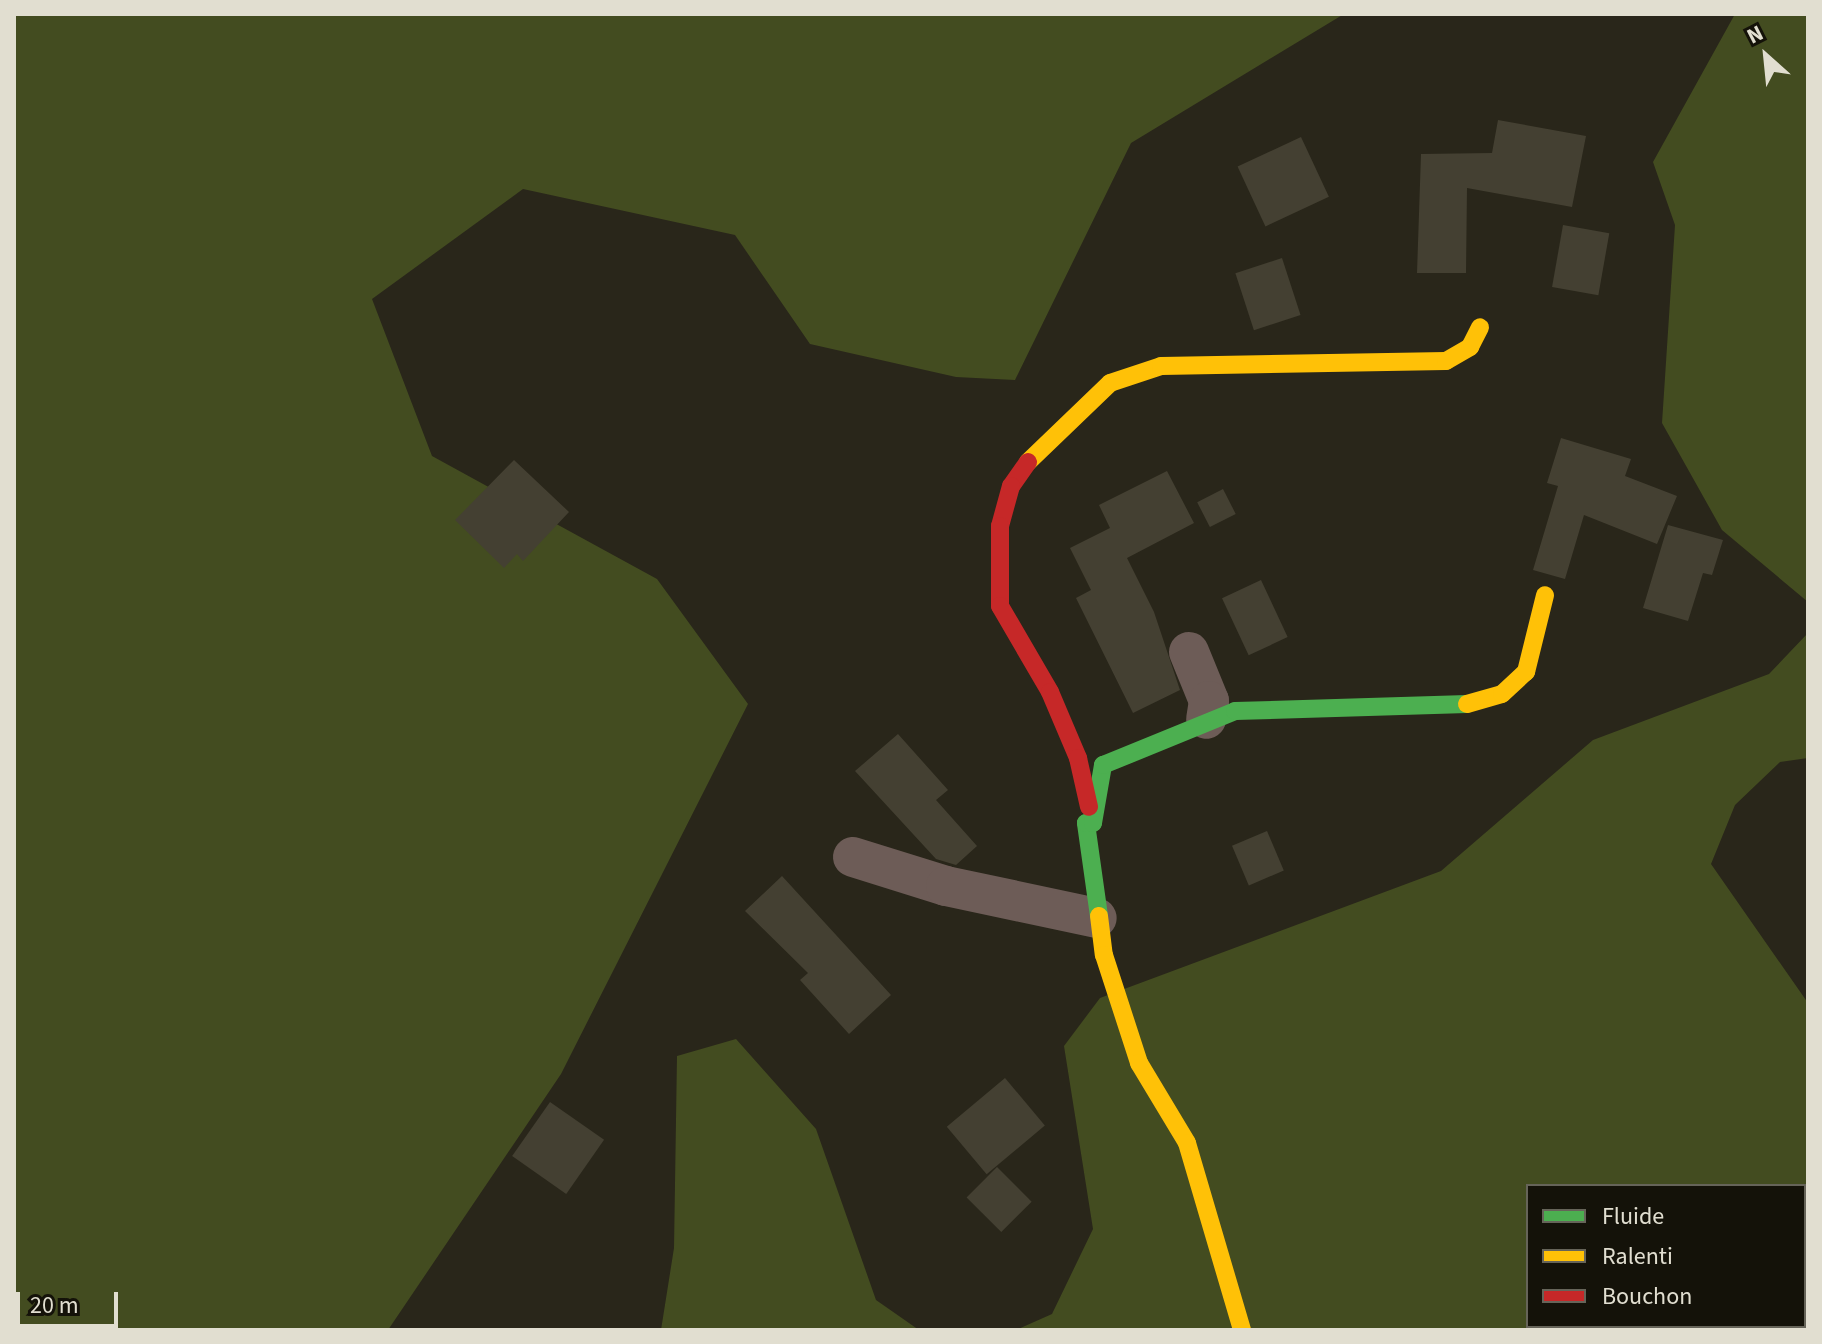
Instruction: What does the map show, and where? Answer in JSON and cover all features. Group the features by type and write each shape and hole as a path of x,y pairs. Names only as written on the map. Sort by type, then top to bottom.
{"street":[{"path":"1093,823 1067,731 1000,606 1000,526 1011,486 1040,445 1110,383 1161,366 1446,361 1470,347 1480,327"},
{"path":"1093,823 1103,765 1206,719 1265,708 1466,704 1502,694 1526,672 1545,595"},
{"path":"1189,652 1209,701 1206,719"},
{"path":"1093,823 1086,823 1097,918 1120,1015 1139,1063 1187,1143 1242,1330"},
{"path":"853,857 946,886 1097,918"}],"green space":[{"path":"14,14 1344,14 1131,143 1015,380 956,377 810,344 735,235 523,189 372,299 432,456 657,579 748,704 561,1074 388,1330 14,1330"},
{"path":"1735,14 1808,14 1808,602 1722,530 1662,423 1675,225 1653,162"},
{"path":"1808,633 1808,758 1780,762 1735,805 1711,864 1808,1003 1808,1225 1806,1228 1806,1184 1526,1184 1526,1328 1800,1330 1016,1330 1052,1314 1093,1229 1064,1046 1100,998 1441,871 1593,740 1769,674"},
{"path":"736,1039 816,1129 876,1300 919,1330 661,1330 674,1248 677,1056"}],"building":[{"path":"1498,120 1586,136 1572,207 1467,188 1466,273 1417,273 1421,154 1492,153"},
{"path":"1301,137 1329,197 1265,226 1238,167"},
{"path":"1563,225 1609,233 1598,295 1552,287"},
{"path":"1282,258 1301,315 1254,330 1235,273"},
{"path":"1561,438 1631,459 1625,476 1677,496 1657,544 1584,515 1565,579 1533,570 1558,486 1547,483"},
{"path":"514,460 569,512 523,561 517,554 504,568 455,520"},
{"path":"1167,471 1194,523 1127,558 1154,612 1180,690 1133,713 1076,598 1091,590 1070,548 1110,528 1099,505"},
{"path":"1223,489 1236,514 1210,527 1197,502"},
{"path":"1668,525 1723,540 1712,575 1703,573 1688,621 1643,608"},
{"path":"1261,580 1288,637 1249,655 1222,598"},
{"path":"898,734 948,790 936,800 977,846 956,865 936,859 855,771"},
{"path":"1267,831 1284,871 1249,885 1232,846"},
{"path":"782,876 891,995 849,1034 800,980 808,973 745,911"},
{"path":"1005,1078 1045,1125 987,1174 947,1127"},
{"path":"550,1102 604,1140 566,1194 512,1156"},
{"path":"997,1167 1032,1202 1001,1232 967,1197"}],"traffic: fast":[{"path":"1099,916 1086,823 1093,823 1103,765 1235,711 1467,704"}],"traffic: slow":[{"path":"1028,462 1110,383 1161,366 1446,361 1470,347 1480,327"},
{"path":"1467,704 1502,694 1526,672 1545,595"},
{"path":"1099,916 1104,955 1139,1063 1187,1143 1242,1330"}],"traffic: jam":[{"path":"1028,462 1011,486 1000,526 1000,606 1050,692 1078,758 1089,807"}]}
